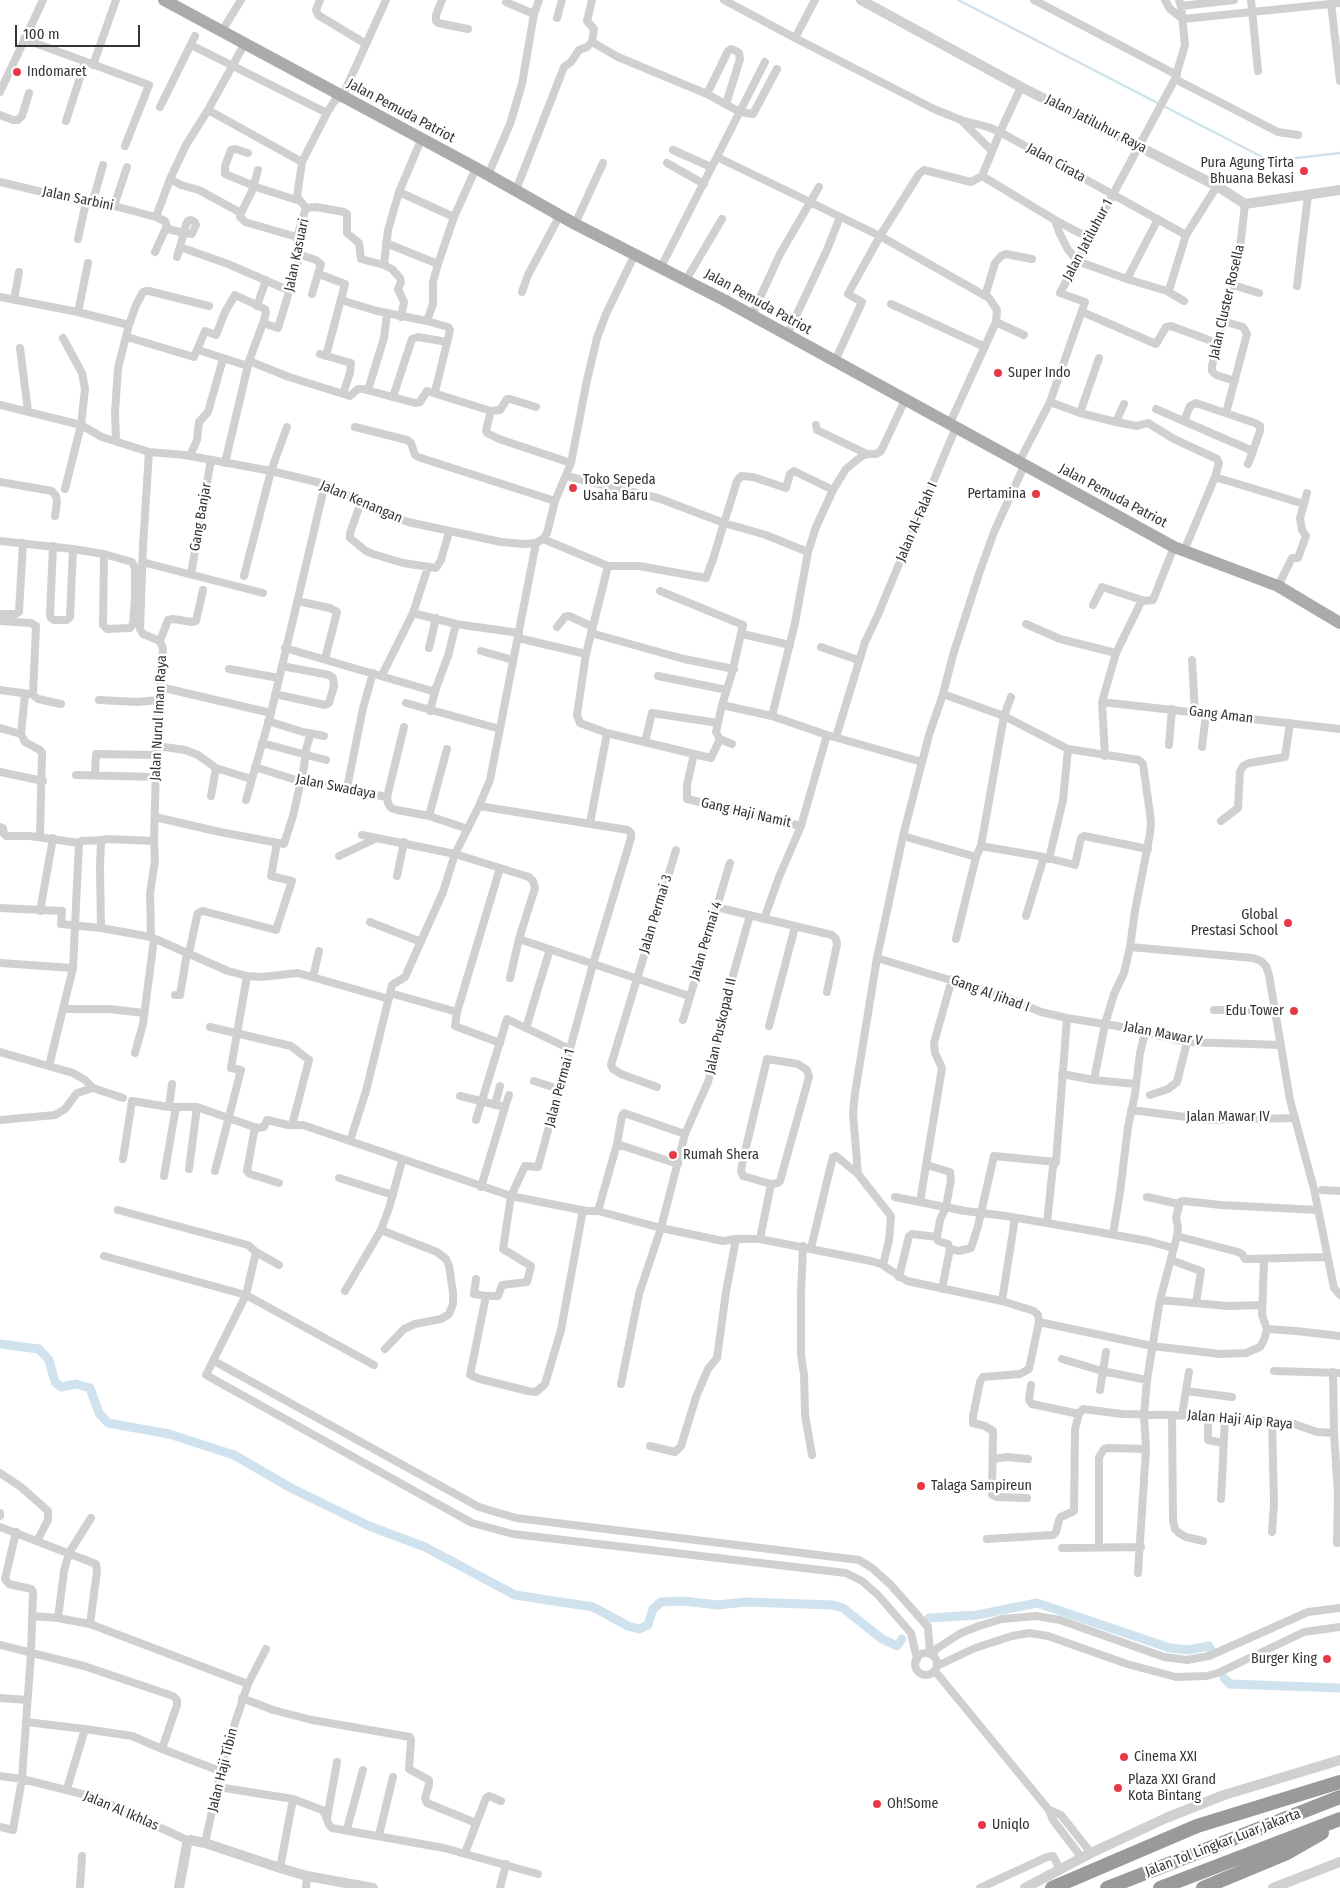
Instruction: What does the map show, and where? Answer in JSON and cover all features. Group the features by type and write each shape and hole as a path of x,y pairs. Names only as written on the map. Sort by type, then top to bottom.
{"highway":[{"path":"1052,1888 1197,1826 1340,1782"},
{"name":"Jalan Tol Lingkar Luar Jakarta","path":"1107,1888 1340,1797"},
{"path":"1203,1888 1287,1853 1340,1820"},
{"name":"Jalan Tol Lingkar Luar Jakarta","path":"1160,1888 1340,1820"}],"main road":[{"name":"Jalan Pemuda Patriot","path":"164,0 476,168 575,224 752,315 1179,549 1278,586 1340,623"}],"street":[{"path":"0,92 43,0"},
{"path":"66,121 116,0"},
{"path":"222,31 241,0"},
{"path":"320,0 316,10 318,15 366,44"},
{"name":"Jalan Kasuari","path":"264,323 278,328 298,263 297,237 306,208 297,197 302,162 335,100 342,97 386,0"},
{"path":"442,0 436,15 436,21 468,29"},
{"path":"488,175 510,124 522,84 534,14 540,0"},
{"path":"557,18 562,0"},
{"path":"516,190 564,67 571,62 579,50 587,47 592,42 594,28 587,21 592,0"},
{"path":"724,0 934,109 961,120 992,151"},
{"path":"795,38 814,0"},
{"name":"Jalan Jatiluhur Raya","path":"861,0 1021,86 1217,186 1245,204"},
{"path":"1034,0 1278,132 1298,135"},
{"path":"1166,0 1170,9 1183,19 1340,3"},
{"path":"1180,3 1234,0"},
{"path":"1251,0 1258,71"},
{"path":"506,2 534,14"},
{"name":"Jalan Jatiluhur 1","path":"858,1174 854,1107 877,958 903,836 922,762 979,574 1022,464 1050,402 1085,302 1060,292 1176,77 1184,51 1183,19 1180,3"},
{"path":"1331,4 1340,81"},
{"path":"160,108 195,36"},
{"path":"24,39 149,85 125,146"},
{"path":"592,42 618,57 707,94 740,112 753,114 777,69"},
{"path":"155,252 166,228 165,221 156,217 170,180 186,145 245,44"},
{"path":"191,45 327,113"},
{"path":"707,94 728,51 730,49 734,50 739,53 740,59 726,104"},
{"path":"661,267 765,62"},
{"path":"835,361 862,302 848,294 880,236 919,174 924,170 967,181 975,180 982,176 1021,86"},
{"path":"0,115 18,120 22,116 28,93"},
{"path":"208,110 302,162"},
{"name":"Jalan Cirata","path":"961,120 982,124 1000,132 1186,235"},
{"path":"384,265 388,230 399,192 421,140"},
{"path":"248,153 235,149 231,150 224,174 300,201"},
{"path":"673,150 711,167"},
{"path":"716,157 880,236 989,298 997,310 996,322 1024,335"},
{"path":"575,224 603,163"},
{"path":"667,163 704,184"},
{"path":"78,239 103,165"},
{"path":"114,206 127,167"},
{"path":"423,338 426,321 433,304 433,282 438,264 454,217 476,168"},
{"path":"258,170 254,186 240,217 245,222 297,237"},
{"path":"982,176 1089,238"},
{"path":"170,180 200,190 241,213"},
{"name":"Jalan Sarbini","path":"0,182 89,203 114,206 156,217"},
{"path":"1167,291 1170,287 1186,235 1217,186"},
{"path":"752,315 780,254 819,187"},
{"path":"1245,204 1340,190"},
{"path":"399,192 454,217"},
{"path":"1297,286 1308,194"},
{"name":"Jalan Cluster Rosella","path":"1235,381 1218,376 1212,372 1212,366 1233,285 1242,237 1245,204"},
{"path":"306,208 316,207 347,214 347,233 359,242 361,259 384,265 392,269 400,278 401,282 398,289 404,302 401,317"},
{"path":"522,292 528,274 560,215"},
{"path":"787,335 827,250 840,217"},
{"path":"686,280 722,219"},
{"path":"1055,220 1067,248 1077,261 1167,291 1184,301"},
{"path":"1127,279 1158,220"},
{"path":"166,228 184,233 177,257"},
{"path":"386,243 438,264"},
{"path":"180,247 208,256 290,290"},
{"path":"298,254 319,261 321,264 312,294"},
{"path":"350,1141 366,1091 392,985 406,977 443,892 455,854 490,780 513,660 539,541 547,533 555,502 571,463 587,380 606,314 635,254"},
{"path":"985,296 995,263 1000,256 1006,254 1032,258"},
{"path":"78,312 88,263"},
{"path":"14,300 19,272"},
{"path":"319,274 345,284 323,355 351,363 350,373 343,394"},
{"path":"257,306 266,280"},
{"path":"1233,285 1260,293"},
{"path":"116,441 115,413 118,368 129,325 143,292 150,291 208,306"},
{"path":"127,337 193,357 198,350 205,331 216,335 235,295 266,311 264,323 248,364 225,463"},
{"path":"0,297 78,312 129,325"},
{"path":"341,300 387,314 448,327 450,330 435,392"},
{"path":"890,304 985,346"},
{"path":"368,390 384,338 387,314"},
{"path":"1087,314 1156,344 1166,327 1171,326 1217,343"},
{"path":"1223,321 1241,326 1247,331 1226,413"},
{"name":"Jalan Al-Falah I","path":"836,737 858,660 996,322"},
{"path":"393,397 412,339 418,337 447,342"},
{"path":"63,338 82,373 85,389 81,425 65,489"},
{"path":"20,348 28,411"},
{"path":"198,350 223,359 289,376 343,394 353,394 358,389 368,390 415,403 420,402 427,391 435,392 491,412 500,410 507,399 536,407"},
{"path":"1080,413 1099,358"},
{"path":"190,456 197,440 200,422 208,412 223,359"},
{"path":"816,425 816,430 867,454 876,454 882,451 905,400"},
{"path":"1050,402 1080,413 1116,422 1138,426 1148,423 1174,439 1217,459 1219,463 1215,477 1153,600 1142,600 1102,587 1094,605"},
{"path":"1116,422 1124,404"},
{"path":"1184,421 1190,406 1194,404 1247,419 1260,426 1260,431 1248,464"},
{"name":"Jalan Kenangan","path":"0,405 81,425 102,437 149,452 190,456 271,471 325,484 381,512 408,522 501,542 539,541"},
{"path":"1156,409 1253,450"},
{"path":"491,412 486,430 487,433 499,439 571,463"},
{"path":"244,576 271,471 287,427"},
{"path":"355,427 408,440 412,445 415,455 418,457 555,502"},
{"name":"Jalan Nurul Iman Raya","path":"136,1053 143,1024 152,938 150,894 155,860 158,700 163,648 160,640 140,631 149,452"},
{"path":"772,716 790,645 808,552 816,528 833,490 851,464 867,454"},
{"name":"Gang Banjar","path":"191,574 210,460"},
{"path":"539,541 608,566 639,566 706,578 737,481 741,476 753,477 786,488 790,474 794,471 833,490"},
{"path":"566,476 658,498 724,523 766,535 808,552"},
{"path":"1215,477 1304,504"},
{"path":"0,482 52,491 56,496 57,502 55,516"},
{"path":"246,800 271,713 325,484"},
{"path":"1278,586 1292,558 1298,558 1306,536 1302,530 1300,518 1307,493"},
{"path":"361,502 350,538 366,551 373,554 403,563 436,568 450,532"},
{"path":"0,541 53,546 104,554 129,560 134,565 134,621 130,628 107,628 103,625 104,554"},
{"path":"0,614 19,612 23,543"},
{"path":"53,546 50,614 54,620 67,620 70,617 73,549"},
{"path":"142,562 263,593"},
{"path":"608,566 586,654 579,697 578,718 580,723 607,733 711,758 720,739"},
{"path":"382,676 413,612 428,567"},
{"path":"160,640 168,620 196,621 203,590"},
{"path":"660,591 740,622 743,625 734,669 722,705 716,734 720,739 732,744"},
{"path":"1105,756 1102,702 1116,654 1142,600"},
{"path":"297,601 330,608 337,612 325,659"},
{"path":"413,612 456,624 518,636 586,654"},
{"path":"557,627 565,617 569,616 592,630 684,659 734,669"},
{"path":"429,648 436,618"},
{"path":"0,621 31,623 36,627 29,694 21,734 25,742 42,753 43,781 40,837"},
{"path":"430,711 456,624"},
{"path":"1026,624 1060,639 1116,654"},
{"path":"742,634 790,645"},
{"path":"821,647 858,660"},
{"path":"285,648 430,691 436,688"},
{"path":"481,651 513,660"},
{"path":"1192,660 1195,712"},
{"path":"275,694 325,705 329,703 334,686 333,678 329,675 282,666"},
{"path":"228,669 279,678"},
{"path":"346,788 363,708 373,673"},
{"path":"658,676 727,690"},
{"path":"160,686 271,713"},
{"path":"0,690 29,694 38,699 61,704"},
{"path":"943,694 1004,716 1068,750 1139,760 1143,764 1151,821 1148,849 1124,973 1114,994 1094,1080"},
{"path":"956,939 980,846 1004,716 1011,696"},
{"path":"99,700 137,702 158,700"},
{"name":"Gang Aman","path":"1102,702 1340,729"},
{"path":"406,703 500,729"},
{"path":"722,705 772,716 827,735 922,762"},
{"path":"1169,745 1172,709"},
{"path":"645,742 652,713 718,723"},
{"path":"1202,747 1206,714"},
{"path":"268,721 324,736"},
{"path":"1222,821 1238,808 1240,772 1243,766 1285,758 1290,723"},
{"path":"387,797 404,727"},
{"path":"0,728 21,734"},
{"path":"155,816 284,844 292,822 311,733"},
{"path":"479,806 590,824 607,733"},
{"path":"764,919 779,877 801,826 827,735"},
{"path":"262,743 326,760"},
{"path":"157,746 198,754 216,768 251,778"},
{"path":"429,816 447,749"},
{"path":"1026,916 1063,800 1068,750"},
{"path":"95,774 96,754 157,755"},
{"name":"Gang Haji Namit","path":"694,754 687,785 687,799 801,826"},
{"name":"Jalan Swadaya","path":"255,767 301,780 387,797 391,808 429,816 468,829"},
{"path":"211,796 216,768"},
{"path":"0,772 43,781"},
{"path":"76,775 156,777"},
{"name":"Jalan Permai 1","path":"510,1196 526,1166 538,1167 593,964 631,838 628,830 590,824"},
{"path":"0,827 3,828 6,836 53,838 79,843 81,841 103,840 154,841"},
{"path":"362,835 404,842 455,854 529,877 535,888 519,939 510,978"},
{"path":"903,836 976,857"},
{"path":"980,846 1076,865 1081,838 1084,836 1148,849"},
{"path":"40,911 53,838"},
{"path":"339,856 377,838"},
{"path":"101,928 100,866 101,842 103,840"},
{"path":"397,876 404,842"},
{"path":"49,1066 73,968 79,843"},
{"path":"175,995 180,995 198,913 203,911 276,930 292,882 271,876 277,843"},
{"name":"Jalan Permai 3","path":"657,1088 621,1074 613,1069 611,1065 676,850"},
{"name":"Jalan Permai 4","path":"683,1020 730,863"},
{"path":"500,868 457,1012 455,1026 500,1043"},
{"path":"716,907 832,936 836,939 837,944 827,992"},
{"path":"0,908 62,912 61,924 101,928 152,938 228,971 247,976 262,977 298,973 457,1012"},
{"name":"Jalan Puskopad II","path":"621,1384 634,1312 661,1228 685,1134 708,1082 730,986 750,915"},
{"path":"370,922 421,942"},
{"path":"770,1026 795,927"},
{"path":"519,939 689,996"},
{"path":"1130,947 1253,958 1261,961 1266,966 1284,1070 1318,1210 1334,1288 1340,1295"},
{"path":"526,1028 550,950"},
{"path":"312,977 320,951"},
{"name":"Gang Al Jihad I","path":"877,958 1003,996 1041,1012 1106,1024"},
{"path":"0,963 73,968"},
{"path":"215,1171 241,1070 231,1068 247,976"},
{"path":"920,1202 942,1068 935,1053 934,1043 952,980"},
{"path":"64,1009 109,1009 144,1013"},
{"path":"1214,1010 1275,1010"},
{"path":"1047,1223 1053,1166 1056,1162 1067,1018"},
{"path":"476,1120 507,1019 570,1049"},
{"name":"Jalan Mawar V","path":"1106,1024 1187,1042 1281,1045"},
{"path":"210,1027 291,1046 309,1060 292,1125"},
{"path":"1113,1234 1140,1053 1145,1033"},
{"path":"1150,1095 1168,1089 1177,1082 1187,1042"},
{"path":"0,1052 78,1075 93,1088 123,1098"},
{"path":"767,1059 798,1064 807,1070 809,1077 780,1181 771,1184 743,1176 742,1171 742,1160 767,1059"},
{"path":"1062,1074 1094,1080 1136,1084"},
{"path":"534,1081 559,1089"},
{"path":"164,1176 172,1107 172,1084"},
{"path":"495,1104 500,1086"},
{"path":"0,1120 55,1115 65,1109 76,1092 93,1088"},
{"path":"481,1187 509,1095"},
{"path":"460,1096 505,1107"},
{"path":"123,1159 132,1101 172,1107 197,1107 255,1127 264,1127 267,1120 312,1128 510,1196 583,1210 598,1211 661,1228 723,1241 736,1239 760,1240 807,1247 883,1265 907,1281 1002,1301 1034,1311 1038,1315 1039,1322 1027,1371 1020,1374 983,1377 980,1382 973,1420 975,1424 986,1426 993,1431 992,1495 1027,1498"},
{"path":"189,1169 197,1107"},
{"name":"Jalan Mawar IV","path":"1131,1110 1210,1120 1295,1118"},
{"path":"598,1211 624,1113 685,1134"},
{"path":"255,1127 247,1171 250,1174 279,1183"},
{"path":"617,1144 678,1164"},
{"path":"950,1249 959,1251 971,1248 994,1156 1056,1162"},
{"path":"812,1455 805,1415 804,1375 801,1355 801,1294 807,1247 833,1158 838,1157 858,1174 891,1216 889,1240 883,1265"},
{"path":"345,1291 380,1230 393,1195 402,1160"},
{"path":"927,1165 950,1172 951,1180 946,1208 940,1220 937,1237 938,1241 948,1244 950,1249 942,1288"},
{"path":"339,1178 393,1195"},
{"path":"760,1240 771,1184"},
{"path":"1322,1190 1340,1191"},
{"path":"476,1279 474,1294 486,1296 498,1296 502,1285 527,1282 531,1266 503,1249 510,1196"},
{"path":"895,1197 946,1208 1113,1234 1173,1248"},
{"path":"1147,1197 1179,1204"},
{"path":"1138,1573 1146,1449 1144,1415 1147,1380 1160,1300 1177,1236 1176,1218 1179,1204 1181,1201 1184,1201 1318,1210"},
{"path":"118,1210 248,1245 279,1266"},
{"path":"486,1296 470,1374 507,1387 536,1392 545,1384 555,1354 568,1298 583,1210"},
{"path":"1002,1301 1015,1218"},
{"path":"380,1230 438,1252 446,1259 450,1266 453,1292 453,1304 449,1314 441,1319 404,1329 385,1349"},
{"path":"899,1277 909,1236 912,1234 937,1237"},
{"path":"1177,1236 1238,1252 1245,1259 1327,1257"},
{"path":"650,1446 675,1452 681,1446 696,1397 708,1369 717,1358 726,1292 736,1239"},
{"path":"256,1252 246,1295 206,1375 472,1522 513,1534 846,1573 862,1582 878,1596 911,1633 917,1659"},
{"path":"104,1256 246,1295 374,1366"},
{"path":"1171,1260 1201,1272 1196,1303"},
{"path":"1039,1322 1152,1346 1220,1354 1239,1354 1260,1347 1268,1329 1263,1320 1262,1305 1264,1260"},
{"path":"1160,1300 1174,1303 1176,1301 1228,1306 1262,1305"},
{"path":"1268,1329 1296,1330 1340,1336"},
{"path":"1100,1390 1106,1352"},
{"path":"1062,1359 1102,1371 1147,1380"},
{"path":"214,1361 478,1507 516,1518 859,1560 872,1568 890,1584 928,1627 931,1654 937,1662 936,1669 1049,1810 1053,1820 1087,1856"},
{"path":"1274,1371 1336,1373 1337,1409 1334,1433 1338,1494 1337,1543"},
{"path":"1182,1415 1189,1372"},
{"path":"987,1539 1053,1535 1056,1532 1058,1520 1074,1511 1075,1429 1079,1414 1032,1404 1029,1400 1032,1385"},
{"path":"1186,1391 1232,1397"},
{"name":"Jalan Haji Aip Raya","path":"1079,1414 1083,1408 1122,1414 1272,1420 1294,1424 1318,1432 1334,1433"},
{"path":"1172,1415 1173,1521 1175,1529 1179,1533 1186,1537 1203,1541"},
{"path":"1208,1416 1208,1440 1223,1443"},
{"path":"1221,1499 1225,1417"},
{"path":"1272,1420 1274,1504 1272,1532"},
{"path":"1099,1548 1099,1457 1104,1449 1108,1448 1146,1449"},
{"path":"993,1459 1007,1457 1028,1459"},
{"path":"0,1473 21,1487 48,1511 48,1520 36,1541"},
{"path":"58,1618 64,1571 70,1553 91,1518"},
{"path":"544,1538 546,1522"},
{"path":"0,1527 96,1564 97,1571 90,1624"},
{"path":"0,1827 13,1830 22,1779 31,1653 32,1590 9,1584 5,1578 16,1532"},
{"path":"1062,1548 1141,1547"},
{"path":"1340,1608 1315,1611 1292,1618 1208,1656 1187,1660 1164,1657 1060,1620 1036,1616 1002,1619 961,1633 931,1654 920,1655 915,1664 920,1673 930,1674 975,1648 1012,1636 1029,1633 1048,1636 1128,1664 1176,1677 1207,1676 1218,1673 1304,1632 1340,1626"},
{"path":"32,1616 58,1618 90,1624 248,1684"},
{"path":"0,1645 84,1666 174,1696 177,1700 177,1705 162,1749"},
{"name":"Jalan Haji Tibin","path":"205,1843 220,1771 242,1698 266,1649"},
{"path":"0,1698 27,1700"},
{"path":"242,1698 273,1710 300,1717 410,1737 409,1769 429,1780 425,1798 427,1803 476,1823"},
{"path":"26,1722 85,1728 132,1736 220,1771"},
{"path":"67,1790 85,1728"},
{"path":"1025,1888 1166,1818 1224,1795 1340,1760"},
{"path":"327,1818 336,1762"},
{"path":"347,1829 364,1770"},
{"name":"Jalan Al Ikhlas","path":"0,1776 22,1779 102,1800 189,1841"},
{"path":"379,1835 393,1777"},
{"path":"218,1787 293,1799 322,1810 330,1826 465,1853 538,1874"},
{"path":"465,1853 488,1797 501,1801"},
{"path":"280,1868 293,1799"},
{"path":"179,1888 189,1841 205,1843 307,1876 373,1888"},
{"path":"80,1888 82,1856"},
{"path":"980,1888 1047,1857 1054,1856 1060,1869"},
{"path":"1273,1888 1340,1862"},
{"path":"500,1888 506,1864"},
{"path":"306,1888 307,1876"}],"waterway":[{"path":"958,0 1270,161 1340,153"},
{"path":"0,1344 39,1349 49,1360 55,1382 61,1387 76,1384 90,1388 99,1413 108,1423 169,1434 234,1455 291,1488 369,1526 425,1547 515,1595 593,1607 628,1626 639,1629 648,1625 653,1609 661,1602 683,1601 718,1605 745,1602 833,1605 843,1608 882,1639 897,1646 902,1639"},
{"path":"929,1618 977,1615 1037,1603 1170,1648 1188,1650 1209,1646 1211,1650"},
{"path":"1224,1678 1230,1684 1340,1688"}],"place":[{"name":"Indomaret","path":"17,72"},
{"name":"Pura Agung Tirta Bhuana Bekasi","path":"1304,171"},
{"name":"Super Indo","path":"998,373"},
{"name":"Toko Sepeda Usaha Baru","path":"573,488"},
{"name":"Pertamina","path":"1036,494"},
{"name":"Global Prestasi School","path":"1288,923"},
{"name":"Edu Tower","path":"1294,1011"},
{"name":"Rumah Shera","path":"673,1155"},
{"name":"Talaga Sampireun","path":"921,1486"},
{"name":"Burger King","path":"1327,1659"},
{"name":"Cinema XXI","path":"1124,1757"},
{"name":"Plaza XXI Grand Kota Bintang","path":"1118,1788"},
{"name":"Oh!Some","path":"877,1804"},
{"name":"Uniqlo","path":"982,1825"}]}
